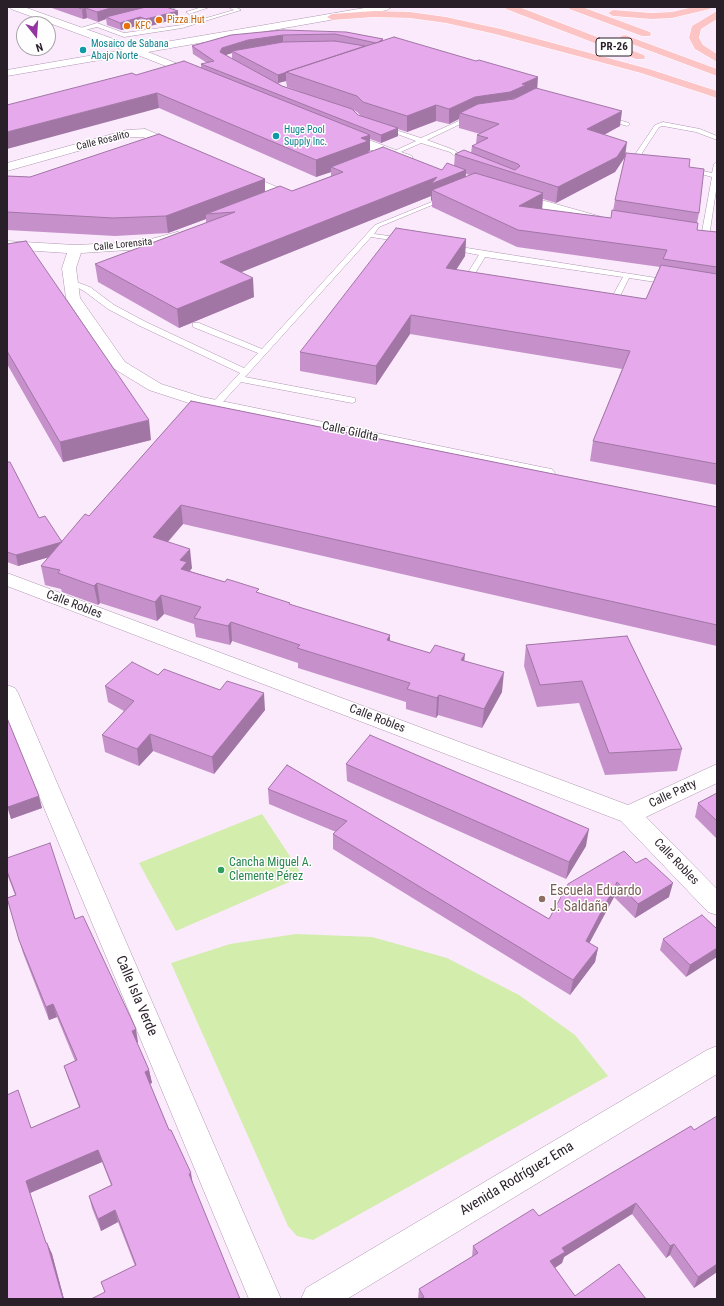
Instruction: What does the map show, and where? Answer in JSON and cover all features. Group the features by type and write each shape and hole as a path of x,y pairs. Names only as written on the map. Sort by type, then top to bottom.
{"highway":[{"path":"427,7 456,19 645,71 717,95"},
{"name":"PR-26","path":"510,7 648,60"},
{"path":"573,7 660,39"},
{"path":"583,7 615,14 652,16 686,13 706,7"},
{"path":"321,12 410,15 436,18 497,31"},
{"path":"717,14 696,28 694,38 699,47 717,59"},
{"name":"PR-26","path":"566,15 717,73"},
{"path":"688,49 717,59"},
{"path":"662,65 717,87"}],"street":[{"path":"16,7 134,50 208,80"},
{"path":"134,50 205,33 346,7"},
{"path":"7,73 332,12 387,7"},
{"path":"79,31 83,44"},
{"path":"33,68 72,51"},
{"path":"333,130 420,164"},
{"name":"Calle Rosalito","path":"7,167 127,134 145,133 193,155"},
{"path":"377,159 392,154"},
{"path":"228,170 284,195"},
{"path":"269,201 298,190"},
{"path":"500,192 588,219 609,222"},
{"name":"Calle Lorensita","path":"7,245 75,249 145,245 187,232"},
{"path":"690,235 711,238"},
{"name":"Calle Gildita","path":"75,249 68,268 72,282 73,298 119,365 154,387 216,404 560,476"},
{"name":"Calle Robles","path":"7,580 629,815 717,905"},
{"name":"Calle Isla Verde","path":"7,694 265,1299"},
{"name":"Calle Patty","path":"629,815 717,772"},
{"name":"Avenida Rodríguez Ema","path":"317,1299 717,1059"}],"lane":[{"path":"164,7 149,12 176,7"},
{"path":"189,12 208,7"},
{"path":"101,25 124,35 182,26 239,10 230,7"},
{"path":"79,31 115,23"},
{"path":"392,154 476,115"},
{"path":"597,115 627,124"},
{"path":"660,162 643,157 638,153 657,126 663,124 674,124 710,134 717,138"},
{"path":"374,125 452,151 463,162 470,165"},
{"path":"711,238 717,164"},
{"path":"680,167 716,176"},
{"path":"216,404 377,226 455,194"},
{"path":"369,235 413,241"},
{"path":"443,246 483,254 680,284"},
{"path":"481,284 466,282 483,254"},
{"path":"600,296 615,298 627,276"},
{"path":"72,282 86,289 111,307 242,376 352,400"},
{"path":"196,325 264,352"}],"green space":[{"name":"Cancha Miguel A. Clemente Pérez","path":"262,814 303,876 176,931 139,863"},
{"path":"296,934 372,937 447,958 519,995 575,1035 608,1076 313,1240 297,1236 288,1226 171,963 230,944"}],"building":[{"path":"76,7 114,7 97,12 86,8 82,9"},
{"path":"146,7 166,7 178,11 146,19 140,17 120,23 106,17"},
{"path":"283,30 346,32 383,39 380,41 382,41 376,43 335,34 283,35 248,40 222,48 220,52 282,86 352,109 358,115 398,128 381,135 201,64 214,61 192,46 231,35"},
{"path":"394,37 538,77 522,84 526,85 510,92 475,97 449,109 436,105 407,116 363,102 357,96 286,72"},
{"path":"335,41 365,46 278,75 232,51 283,42"},
{"path":"184,61 370,135 361,138 368,141 316,160 157,93 7,132 7,105 132,73 136,75"},
{"path":"536,88 622,111 587,129 627,142 617,157 558,187 455,154 464,150 515,170 520,166 472,146 488,138 477,135 499,124 460,113 478,104 514,99"},
{"path":"159,134 265,179 166,216 113,218 7,212 7,176 30,177"},
{"path":"383,147 442,170 447,163 466,170 431,184 437,177 220,262 253,278 177,309 95,264 235,212 206,214 280,186 292,191 343,172 331,167"},
{"path":"626,153 690,159 689,167 704,169 699,213 615,200"},
{"path":"475,173 543,193 519,206 611,218 612,210 698,223 697,230 717,232 717,267 663,259 667,250 518,230 432,190"},
{"path":"396,228 466,239 446,268 646,299 661,265 717,274 717,464 593,441 630,351 411,315 376,366 300,352"},
{"path":"26,241 149,420 60,442 7,351 7,244"},
{"path":"191,401 717,507 717,625 181,505 153,537 190,549 180,560 187,562 181,569 225,582 227,579 259,589 256,592 290,603 289,604 390,635 387,640 430,653 435,645 465,654 461,660 504,672 484,709 439,695 437,698 407,689 410,683 297,648 300,645 231,622 228,626 194,618 201,607 161,595 155,602 97,583 94,586 58,573 60,570 41,566 85,514 89,516"},
{"path":"7,462 10,462 39,518 45,516 62,542 16,555 7,552"},
{"path":"627,636 682,749 609,753 582,681 540,685 526,645"},
{"path":"132,662 158,675 164,669 220,690 227,681 264,693 212,757 150,734 137,749 102,735 134,701 105,686"},
{"path":"7,718 39,796 8,807 7,804"},
{"path":"370,735 589,829 569,862 346,764"},
{"path":"287,765 549,919 568,884 624,851 636,863 646,858 673,883 638,904 617,882 586,941 598,948 573,980 333,834 347,821 268,789"},
{"path":"717,793 717,821 698,803"},
{"path":"50,843 75,919 83,916 136,1029 132,1031 149,1070 145,1072 169,1130 171,1130 191,1173 189,1174 240,1299 91,1299 105,1292 101,1282 136,1265 115,1210 98,1219 89,1196 112,1185 98,1150 26,1181 47,1243 63,1299 7,1299 7,1095 18,1090 31,1128 80,1107 64,1066 77,1060 53,1004 46,1007 19,940 7,898 16,895 7,871 7,858"},
{"path":"702,915 717,929 717,948 690,965 663,939"},
{"path":"717,1116 717,1264 698,1277 674,1244 670,1246 636,1203 562,1248 565,1252 550,1261 575,1296 619,1264 646,1299 420,1299 424,1297 419,1289 478,1253 473,1246 533,1209 539,1216 691,1126 694,1130"}],"place":[{"name":"Pizza Hut","path":"159,20"},
{"name":"KFC","path":"127,26"},
{"name":"Mosaico de Sabana Abajo Norte","path":"83,50"},
{"name":"Huge Pool Supply Inc.","path":"276,136"},
{"name":"Cancha Miguel A. Clemente Pérez","path":"221,870"},
{"name":"Escuela Eduardo J. Saldaña","path":"542,899"}]}
